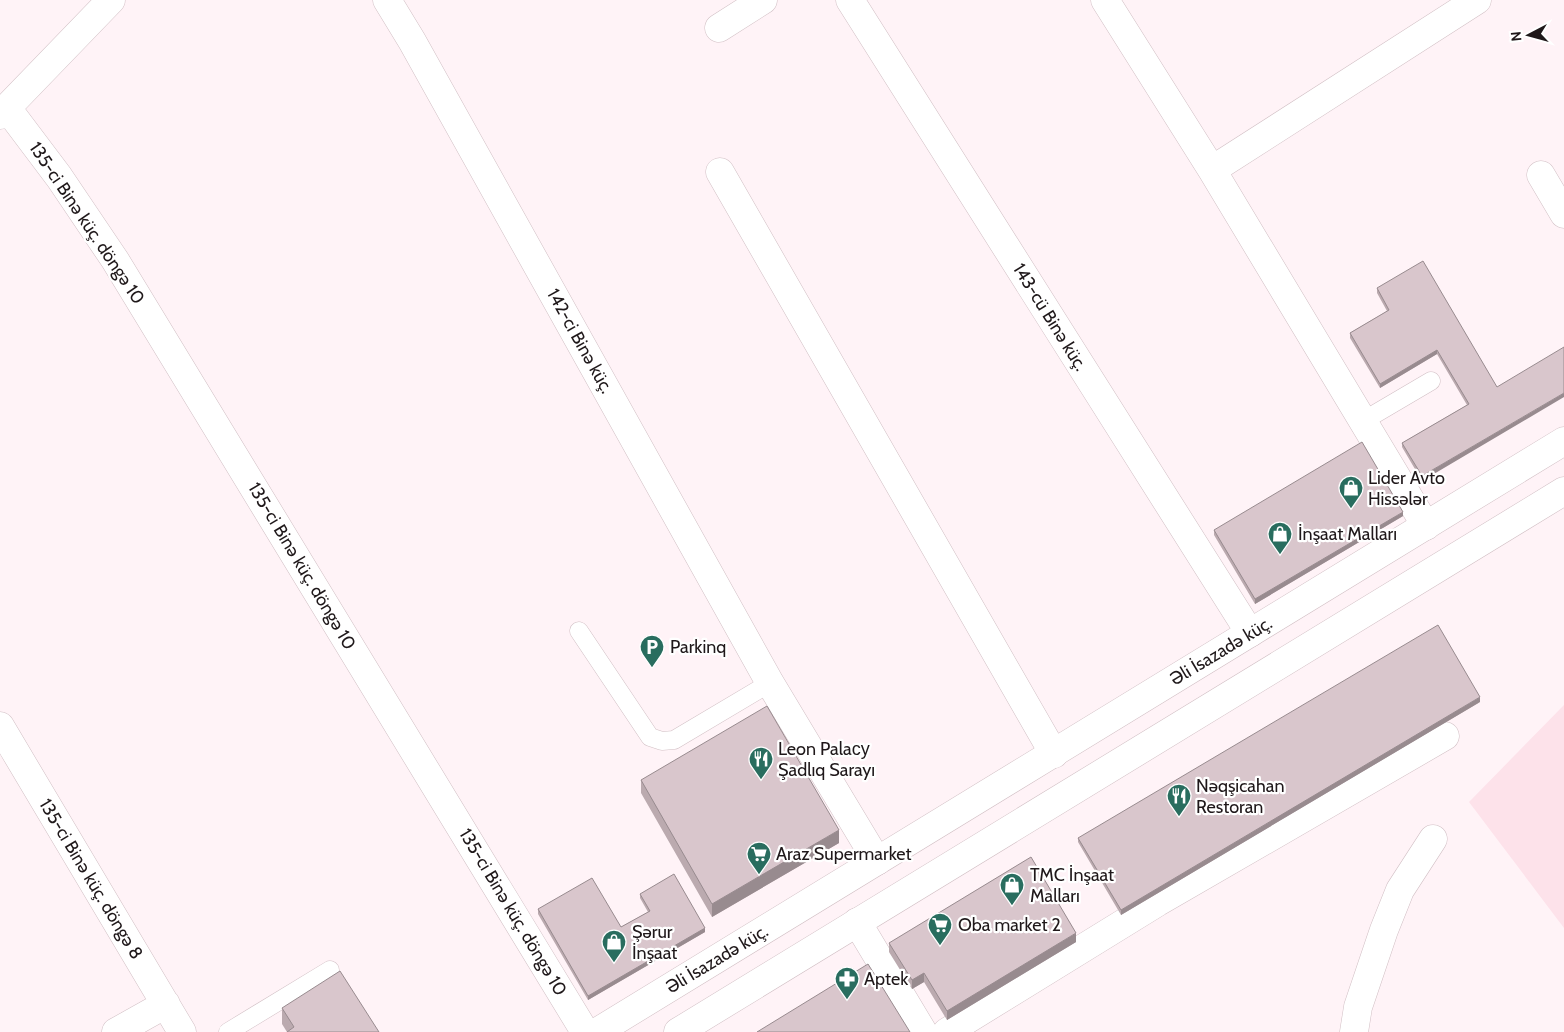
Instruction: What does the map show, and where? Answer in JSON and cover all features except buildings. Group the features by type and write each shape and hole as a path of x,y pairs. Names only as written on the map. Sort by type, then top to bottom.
{"street":[{"path":"4,111 111,0"},
{"name":"142-ci Binə küç.","path":"387,0 412,41 770,683 899,896"},
{"path":"719,28 763,0"},
{"name":"143-cü Binə küç.","path":"850,0 1250,633"},
{"path":"1105,0 1212,170 1426,526"},
{"path":"1212,170 1477,0"},
{"name":"135-ci Binə küç. döngə 10","path":"4,111 59,177 115,260 586,1032"},
{"path":"720,172 1054,754"},
{"path":"1541,175 1564,214"},
{"name":"Əli İsazadə küç.","path":"597,1032 1564,441"},
{"path":"678,1032 1564,491"},
{"name":"135-ci Binə küç. döngə 8","path":"0,726 182,1032"},
{"path":"947,1032 1158,902 1445,736"},
{"path":"1354,1032 1358,1007 1400,890 1433,839"},
{"path":"836,887 923,1032"},
{"path":"116,1032 166,1004"}],"lane":[{"path":"1363,421 1431,381"},
{"path":"579,631 650,736 662,741 674,740 770,683"},
{"path":"228,1032 330,970"}],"shaded area":[{"path":"1564,705 1564,928 1469,802"}],"place":[{"name":"Lider Avto Hissələr","path":"1351,509"},
{"name":"İnşaat Malları","path":"1280,555"},
{"name":"Parkinq","path":"652,668"},
{"name":"Leon Palaсу Şadlıq Sarayı","path":"761,780"},
{"name":"Nəqşicahan Restoran","path":"1179,817"},
{"name":"Araz Supermarket","path":"759,875"},
{"name":"TMC İnşaat Malları","path":"1012,906"},
{"name":"Oba market 2","path":"940,946"},
{"name":"Şərur İnşaat","path":"614,963"},
{"name":"Aptek","path":"847,1000"}]}
